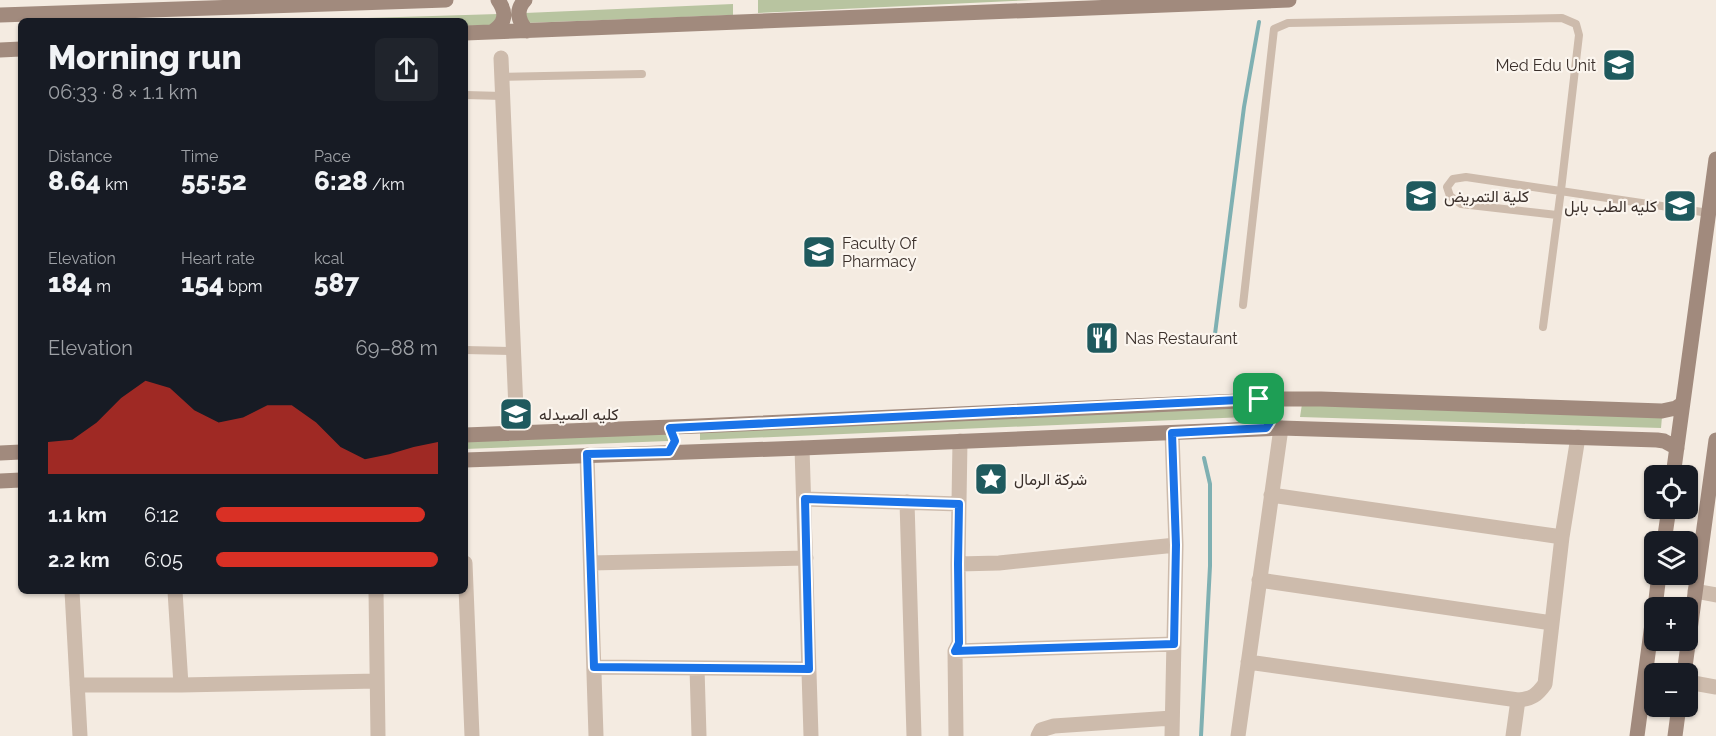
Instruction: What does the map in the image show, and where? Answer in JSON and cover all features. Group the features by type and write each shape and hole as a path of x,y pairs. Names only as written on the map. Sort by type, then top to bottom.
{"street":[{"path":"0,15 244,4 446,0"},
{"path":"492,32 502,24 505,16 498,0"},
{"path":"525,0 518,14 527,31"},
{"path":"468,33 1289,0"},
{"path":"0,50 18,49"},
{"path":"501,58 517,433"},
{"path":"1675,465 1716,159"},
{"path":"468,435 670,428 1268,399 1662,411 1682,405"},
{"path":"1238,736 1271,495 1274,428 1271,422 1274,415 1268,399"},
{"path":"1298,399 1292,412 1300,428"},
{"path":"698,426 693,438 694,447 698,451"},
{"path":"669,452 675,441 670,428"},
{"path":"468,460 1274,428 1657,440 1665,441 1677,448"},
{"path":"1172,433 1176,545 1172,736"},
{"path":"1248,662 1518,700 1527,699 1538,693 1545,684 1578,437"},
{"path":"1685,663 1714,475 1716,440"},
{"path":"956,736 955,651 959,643 960,441"},
{"path":"802,448 811,736"},
{"path":"0,453 18,452"},
{"path":"587,454 596,736"},
{"path":"0,481 18,480"},
{"path":"1271,495 1563,537"},
{"path":"805,499 959,504"},
{"path":"907,502 914,736"},
{"path":"958,564 999,563 1176,545"},
{"path":"591,563 806,558"},
{"path":"1259,580 1552,623"},
{"path":"1695,591 1716,595"},
{"path":"72,594 80,736"},
{"path":"175,594 181,685"},
{"path":"376,594 378,736"},
{"path":"466,594 472,736"},
{"path":"955,651 1174,644"},
{"path":"1637,736 1649,651"},
{"path":"594,667 809,669"},
{"path":"697,668 699,736"},
{"path":"77,685 377,681"},
{"path":"1698,684 1716,687"},
{"path":"1513,736 1518,700"},
{"path":"1675,736 1678,717"},
{"path":"1038,736 1041,730 1054,726 1172,718"}],"lane":[{"path":"1243,305 1274,29 1288,22 1562,18 1576,24 1579,35 1543,327"},
{"path":"502,77 642,74"},
{"path":"468,96 503,96"},
{"path":"1557,215 1461,204 1450,196 1447,187 1453,179 1466,177 1709,213"},
{"path":"468,350 514,351"}],"green space":[{"path":"758,0 1033,0 758,13"},
{"path":"733,4 733,15 525,23 525,13"},
{"path":"498,14 498,25 468,26 468,18 367,18"},
{"path":"1302,404 1662,417 1661,428 1300,417"},
{"path":"1270,406 1270,416 700,440 700,430"},
{"path":"668,432 668,441 468,449 468,439"}],"waterway":[{"path":"1215,334 1244,107 1259,22"},
{"path":"1201,736 1210,566 1210,484 1204,458"}],"place":[{"name":"Med Edu Unit","path":"1619,65"},
{"name":"كلية التمريض","path":"1421,196"},
{"name":"كليه الطب بابل","path":"1680,206"},
{"name":"Faculty Of Pharmacy","path":"819,252"},
{"name":"Nas Restaurant","path":"1102,338"},
{"name":"كليه الصيدله","path":"516,414"},
{"name":"شركة الرمال","path":"991,479"}],"route":[{"path":"1259,399 1268,399 1272,405 1273,419 1266,428 1172,433 1176,545 1174,644 955,651 959,643 959,504 805,499 809,669 594,667 587,454 669,452 675,441 670,428 1259,399"}]}
